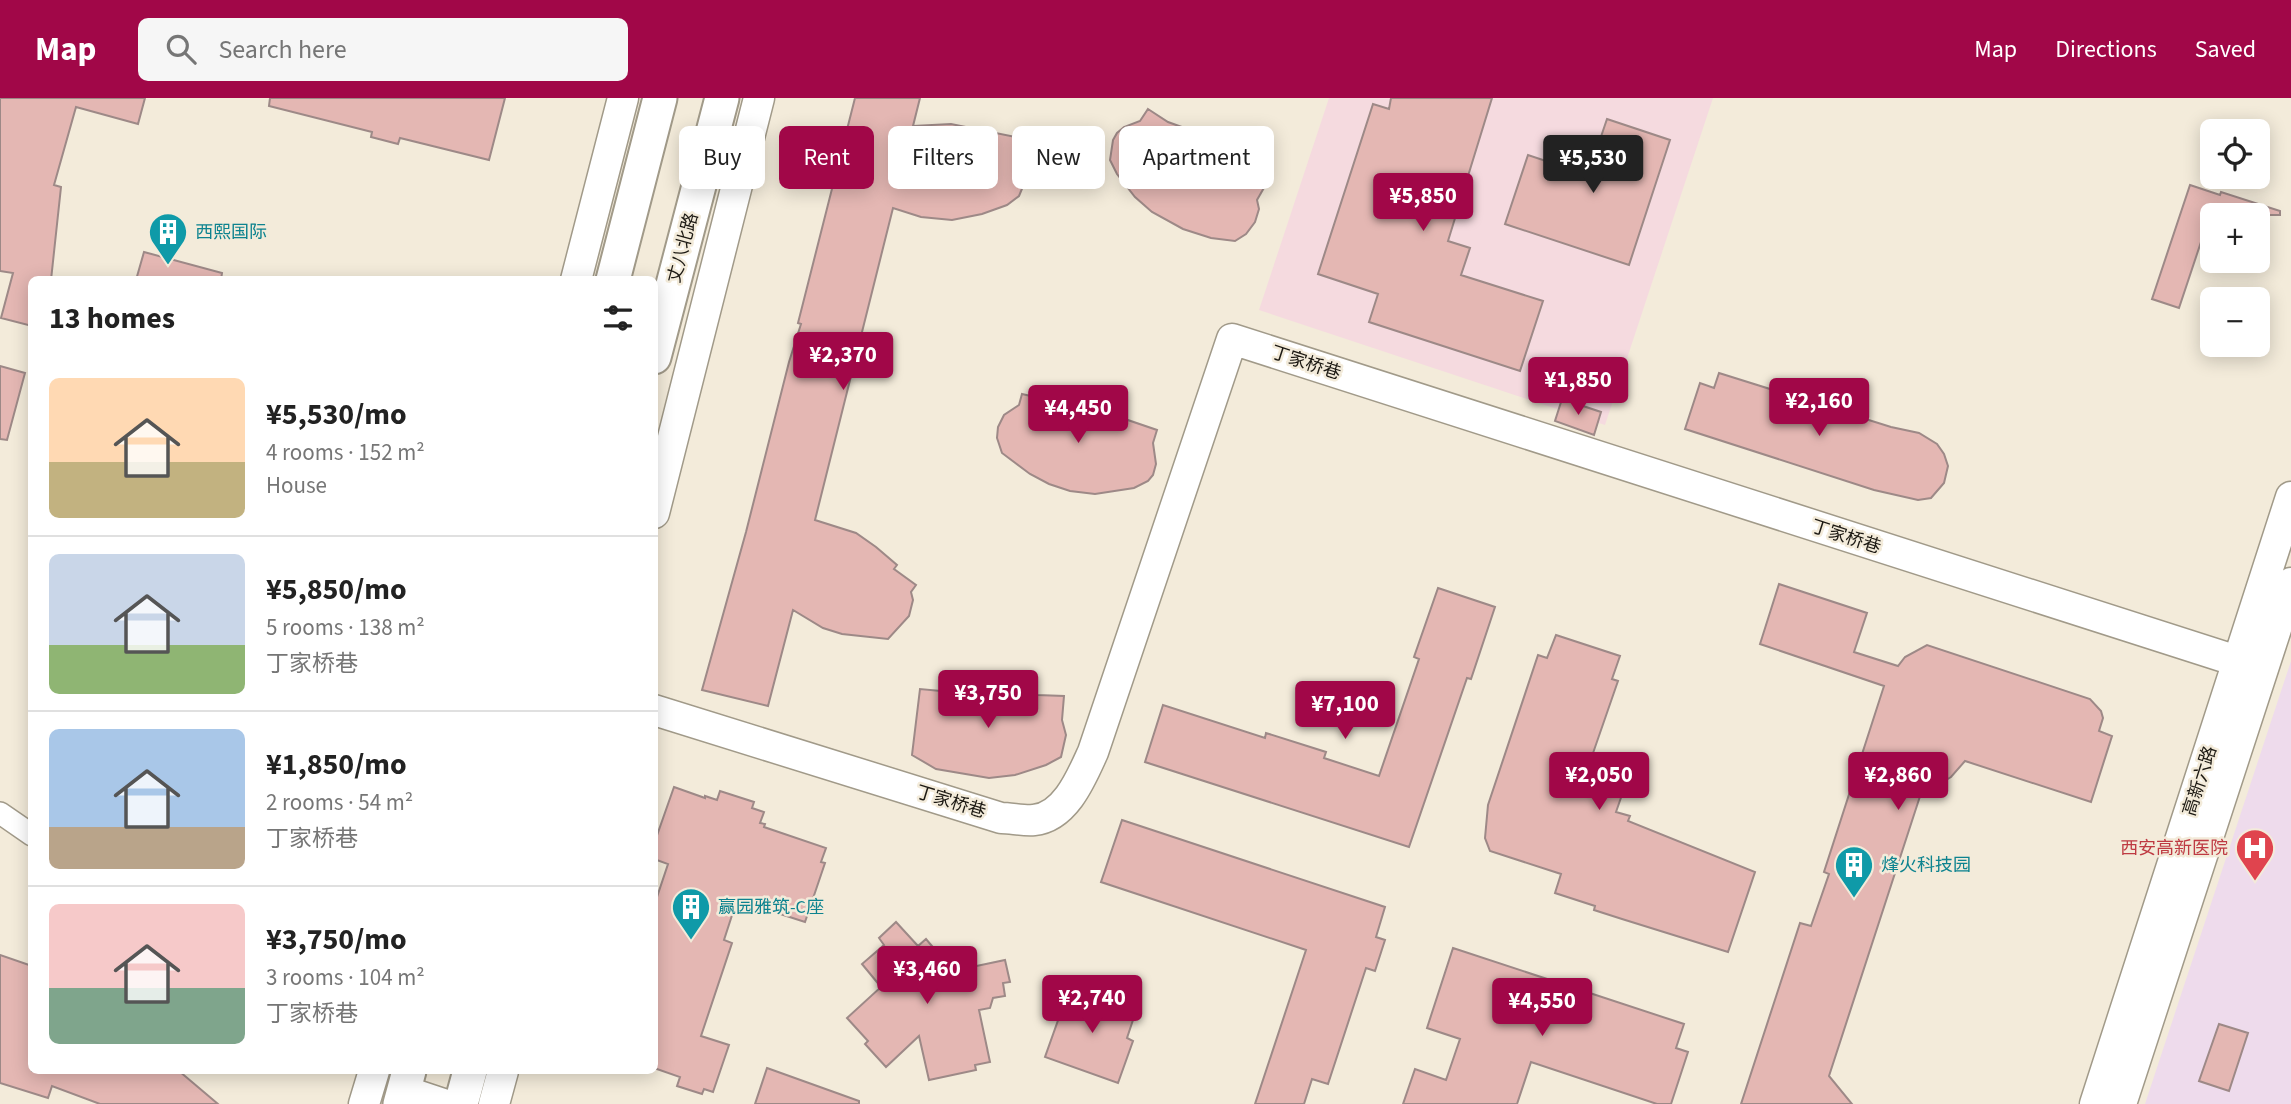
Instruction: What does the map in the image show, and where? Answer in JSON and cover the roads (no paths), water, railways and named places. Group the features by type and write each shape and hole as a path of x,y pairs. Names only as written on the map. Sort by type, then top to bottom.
{"main road":[{"path":"614,276 660,98"},
{"name":"丈八北路","path":"658,343 722,98"},
{"path":"461,1104 469,1074"}],"street":[{"path":"577,276 622,98"},
{"path":"658,497 759,98"},
{"name":"丁家桥巷","path":"658,711 1001,818 1036,820 1057,810 1077,786 1093,752 1232,339 2250,666"},
{"name":"高新六路","path":"2121,1104 2250,666 2291,498"},
{"name":"高新六路","path":"2095,1104 2250,666 2291,583"},
{"path":"0,813 28,832"},
{"path":"364,1104 373,1074"},
{"path":"379,1074 404,1089 443,1104"},
{"path":"494,1104 502,1074"}],"place":[{"name":"西熙国际","path":"168,266"},
{"name":"西安高新医院","path":"2255,882"},
{"name":"烽火科技园","path":"1854,899"},
{"name":"赢园雅筑-C座","path":"691,941"}]}
